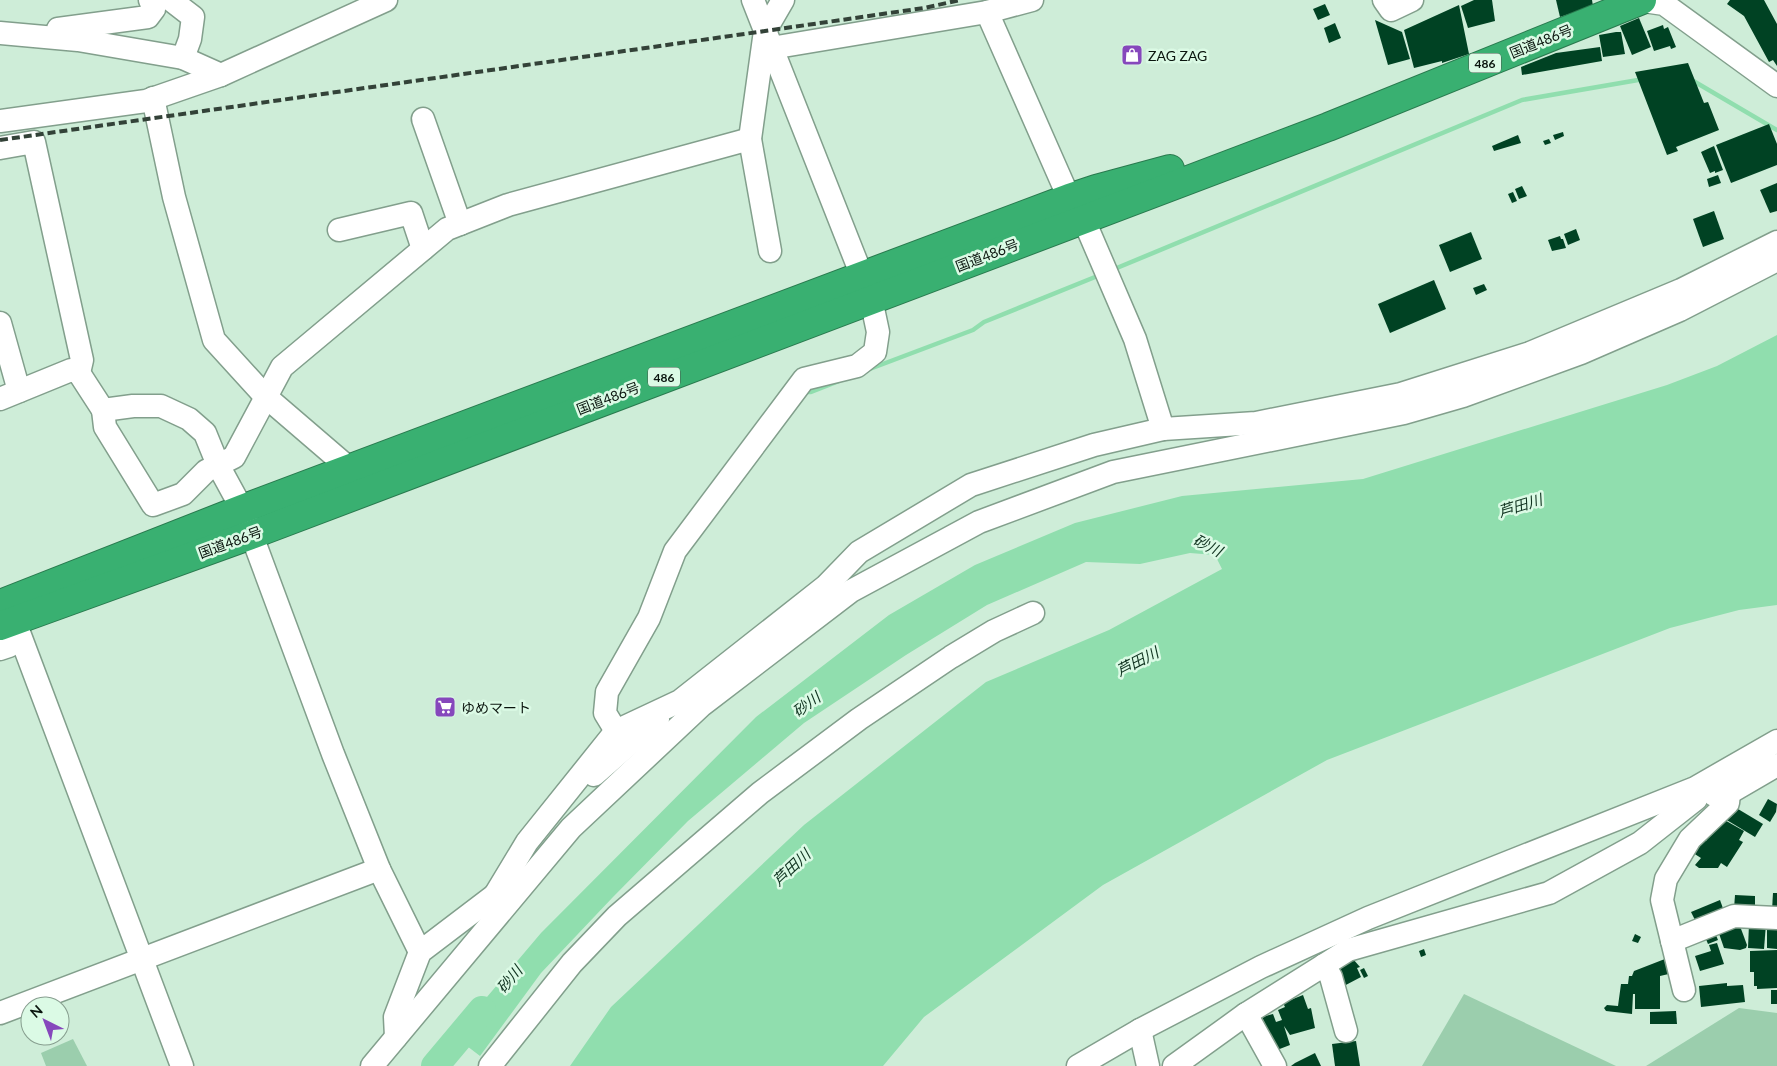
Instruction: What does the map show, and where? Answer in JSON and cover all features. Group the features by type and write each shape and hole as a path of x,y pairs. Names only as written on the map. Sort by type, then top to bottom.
{"highway":[{"name":"国道486号","path":"6,614 251,535 867,288 1076,208 1328,126 1640,0"},
{"name":"国道486号","path":"6,614 242,509 350,469 867,288"}],"street":[{"path":"33,36 41,32 148,17 154,9 150,0"},
{"path":"171,0 193,17 190,39 183,58"},
{"path":"0,121 153,98 221,75 386,0"},
{"path":"616,731 605,713 607,692 649,618 674,551 804,378 857,366 875,352 878,332 867,288 753,0"},
{"path":"770,251 750,139 768,40 783,0"},
{"path":"768,40 987,12 1032,0"},
{"path":"1384,0 1391,10 1412,0"},
{"path":"1640,0 1664,4 1777,86"},
{"path":"987,12 1135,340 1162,429"},
{"path":"0,33 78,40 183,58 221,75"},
{"path":"153,98 174,197 214,340 265,396 350,469"},
{"path":"423,119 460,224"},
{"path":"0,323 10,395 71,370 79,373 103,410 105,428 153,505 184,494 206,471 234,457 282,367 447,229 508,205 750,139"},
{"path":"0,148 34,142 82,360 79,373"},
{"path":"339,230 411,213 423,249"},
{"path":"527,842 601,768 680,701 826,586 859,552 971,485 1094,446 1162,429 1256,423 1401,394 1530,353 1681,290 1777,242"},
{"path":"372,1066 503,898 571,828 702,705 851,591 979,522 1113,472 1404,413 1463,396 1581,352 1680,310 1777,260"},
{"path":"103,410 133,406 162,406 189,419 205,433 218,465 242,509 333,754 379,869 420,952"},
{"path":"490,1066 572,963 617,916 760,793 859,719 951,657 994,631 1033,613"},
{"path":"0,649 9,646 6,614"},
{"path":"6,614 182,1066"},
{"path":"396,1037 395,1017 420,952 503,898 527,842 616,731 680,701"},
{"path":"1174,1066 1246,1014 1348,950 1549,893 1640,843 1696,793 1777,741"},
{"path":"1078,1066 1140,1030 1261,967 1368,918 1696,793 1729,793 1776,771"},
{"path":"1684,990 1662,900 1666,879 1690,839 1728,803 1729,793"},
{"path":"0,1013 379,869"},
{"path":"1672,941 1734,916 1777,918"},
{"path":"1324,965 1331,977 1346,1031"},
{"path":"1246,1014 1275,1066"},
{"path":"1140,1030 1148,1066"}],"shaded area":[{"path":"1464,994 1616,1066 1422,1066"},
{"path":"1739,1008 1777,1013 1777,1066 1646,1066"},
{"path":"73,1039 87,1066 46,1066 41,1053 57,1046 70,1046 70,1040"}],"water":[{"name":"芦田川","path":"1777,335 1777,605 1739,610 1670,628 1327,760 1103,885 924,1017 883,1066 570,1066 611,1007 804,825 986,682 1109,630 1222,569 1215,555 1190,553 1140,564 1086,562 987,605 906,655 804,723 688,821 613,897 541,973 480,1056 454,1036 541,933 756,717 889,615 975,565 1075,523 1182,496 1363,479 1667,385 1717,366"}],"building":[{"path":"1474,0 1492,0 1495,21 1468,28 1461,6"},
{"path":"1556,0 1592,0 1593,6 1560,17"},
{"path":"1730,0 1764,0 1777,24 1777,66 1773,60 1769,62 1744,16 1727,4"},
{"path":"1325,4 1330,15 1318,20 1313,9"},
{"path":"1459,5 1469,54 1442,63 1442,61 1414,68 1404,30"},
{"path":"1639,18 1651,47 1632,55 1620,26"},
{"path":"1375,20 1402,32 1410,59 1388,65"},
{"path":"1335,23 1341,38 1329,43 1324,28"},
{"path":"1663,25 1664,29 1668,27 1676,47 1671,49 1670,46 1654,51 1647,31"},
{"path":"1621,32 1625,54 1603,57 1599,35"},
{"path":"1600,47 1602,61 1522,75 1521,67 1556,53"},
{"path":"1688,63 1704,103 1708,102 1719,130 1676,147 1678,151 1667,155 1635,72"},
{"path":"1769,124 1777,144 1777,165 1731,183 1716,145"},
{"path":"1563,132 1564,136 1555,140 1553,135"},
{"path":"1518,135 1521,143 1494,151 1492,146"},
{"path":"1549,139 1551,143 1545,145 1543,141"},
{"path":"1714,146 1723,170 1710,173 1701,152"},
{"path":"1718,175 1721,183 1709,187 1707,179"},
{"path":"1777,183 1777,211 1770,213 1760,190"},
{"path":"1522,186 1527,196 1519,199 1515,189"},
{"path":"1513,192 1517,201 1512,203 1508,194"},
{"path":"1714,211 1724,239 1703,247 1693,219"},
{"path":"1576,229 1580,240 1568,245 1564,234"},
{"path":"1471,232 1482,259 1450,272 1439,245"},
{"path":"1560,236 1566,248 1552,251 1548,240"},
{"path":"1434,280 1446,309 1390,333 1378,304"},
{"path":"1484,284 1487,290 1476,295 1473,288"},
{"path":"1768,799 1777,804 1776,812 1770,822 1759,815"},
{"path":"1733,806 1763,824 1755,837 1725,819"},
{"path":"1721,818 1744,831 1739,840 1743,842 1727,867 1721,863 1718,868 1699,868 1695,865 1701,858 1690,851 1699,837 1706,841"},
{"path":"1773,893 1777,893 1777,910 1772,910"},
{"path":"1735,895 1755,896 1755,906 1734,909"},
{"path":"1720,900 1725,914 1696,922 1691,912"},
{"path":"1737,918 1747,945 1746,948 1740,950 1724,948 1716,925"},
{"path":"1749,924 1766,924 1764,949 1748,948"},
{"path":"1767,925 1777,925 1777,949 1767,948"},
{"path":"1713,928 1718,940 1708,944 1703,932"},
{"path":"1635,934 1641,937 1638,943 1632,941"},
{"path":"1717,943 1724,964 1700,971 1695,956 1711,951 1709,945"},
{"path":"1424,949 1426,955 1421,957 1419,951"},
{"path":"1777,950 1777,988 1757,989 1757,986 1754,986 1754,972 1750,972 1750,951"},
{"path":"1670,957 1673,973 1660,976 1660,1009 1635,1009 1635,994 1633,994 1632,1014 1606,1011 1604,1008 1607,1005 1618,1006 1621,984 1628,984 1629,976 1632,976 1634,971"},
{"path":"1353,959 1360,967 1357,968 1361,977 1342,987 1335,967"},
{"path":"1364,968 1368,976 1364,978 1360,970"},
{"path":"1727,983 1727,986 1743,985 1745,1002 1701,1007 1699,986"},
{"path":"1771,990 1777,990 1777,1004 1771,1004"},
{"path":"1303,995 1308,1009 1311,1008 1315,1028 1290,1035 1284,1026 1290,1045 1277,1050 1262,1017 1273,1014 1276,1022 1282,1020 1278,1010 1285,1007 1283,1003"},
{"path":"1676,1011 1677,1024 1650,1024 1650,1012"},
{"path":"1356,1041 1360,1066 1335,1066 1332,1044"},
{"path":"1315,1053 1321,1066 1291,1066 1295,1063"}],"waterway":[{"path":"1112,270 1522,100 1644,79"},
{"path":"1690,79 1777,130"},
{"path":"867,370 973,330 984,322 1100,275"},
{"path":"805,392 811,392 839,381"},
{"name":"砂川","path":"435,1066 482,1010"}],"railway":[{"path":"0,140 924,8 960,0"}],"place":[{"name":"ZAG ZAG","path":"1132,55"},
{"name":"ゆめマート","path":"445,707"}]}
